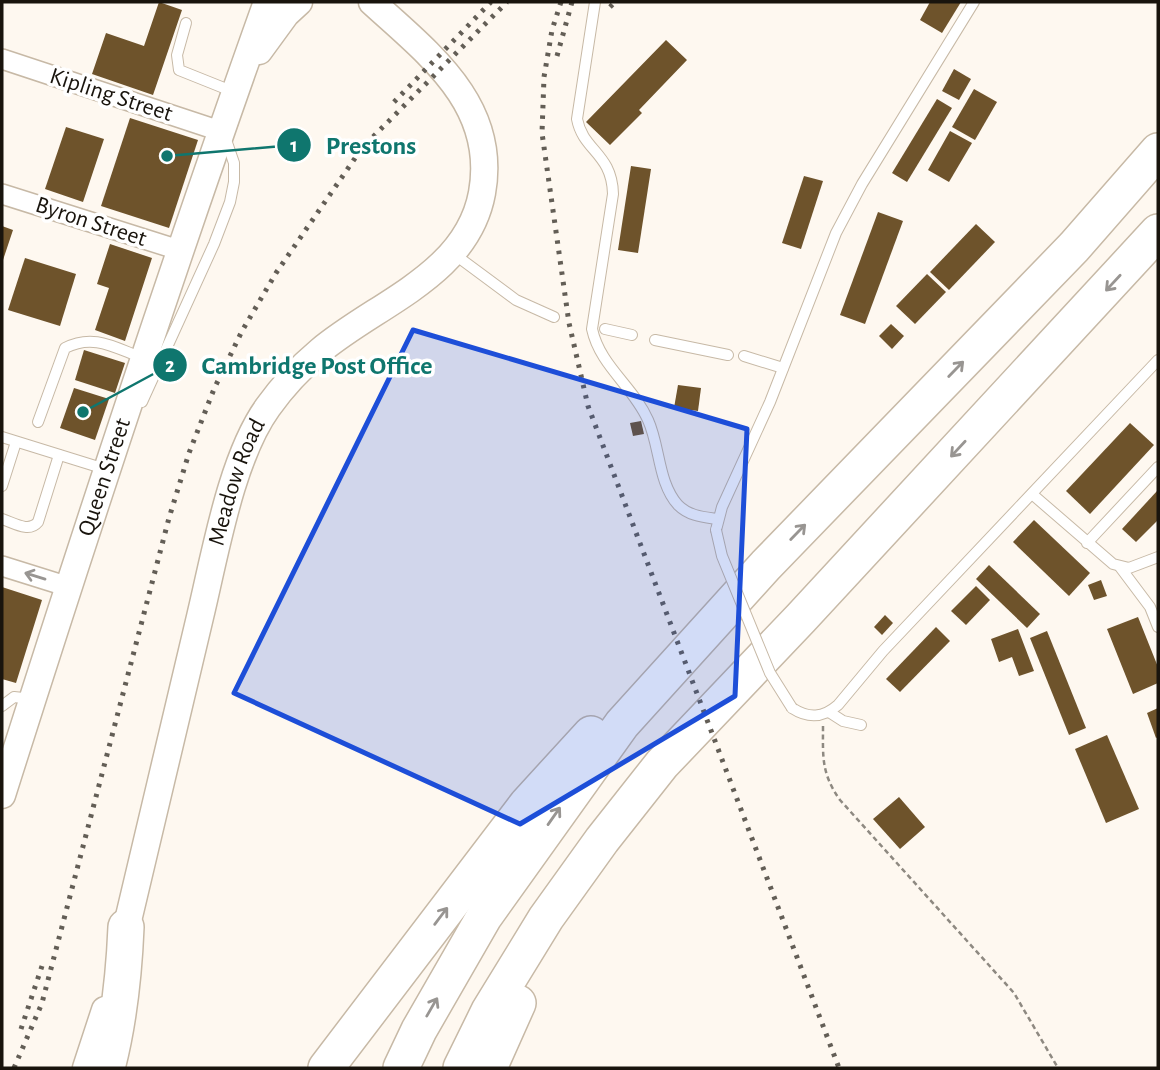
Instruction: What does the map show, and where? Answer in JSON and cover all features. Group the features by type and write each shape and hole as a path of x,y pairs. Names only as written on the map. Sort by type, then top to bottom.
{"highway":[{"path":"401,1068 419,1030 484,917 622,724 766,565 1074,247 1158,151"},
{"path":"461,1068 489,1011 546,918 602,840 663,764 1158,232"},
{"path":"326,1068 527,804 628,697 766,565"},
{"path":"489,1068 534,972 600,862 673,765 801,618"},
{"path":"107,1068 125,970 126,927"}],"main road":[{"path":"236,87 236,62 254,2"},
{"name":"Queen Street","path":"2,795 23,701 69,587 179,250 267,2"},
{"name":"Queen Street","path":"236,87 254,46 279,2"},
{"path":"236,87 286,14 299,2"},
{"name":"Meadow Road","path":"86,1068 113,984 215,553 248,444 266,410 289,380 321,350 414,286 453,253 475,216 482,192 484,160 479,127 467,101 450,78 379,9 358,2"}],"street":[{"name":"Kipling Street","path":"2,59 220,131"},
{"name":"Byron Street","path":"2,194 179,250"},
{"path":"2,566 69,587"}],"lane":[{"path":"595,2 577,119 579,129 611,173 613,194 592,329 594,342 603,359 646,416 673,499 688,513 718,519"},
{"path":"860,725 826,714 802,715 792,708 780,692 722,556 716,530 718,519 770,402 827,254 851,205 974,2"},
{"path":"186,23 177,55 179,70 236,87"},
{"path":"2,437 106,470 127,436 214,244 230,202 234,163 230,147 220,131"},
{"path":"453,253 510,296 554,317"},
{"path":"604,329 632,335"},
{"path":"38,422 65,348 77,342 93,340 143,358"},
{"path":"655,341 728,355"},
{"path":"744,356 783,368"},
{"path":"826,714 843,699 883,651 1158,360"},
{"path":"2,486 16,442"},
{"path":"2,519 29,528 34,527 38,522 59,455"},
{"path":"1087,543 1158,467"},
{"path":"1032,494 1113,564 1129,568 1158,556"},
{"path":"1120,567 1150,607 1158,627"},
{"path":"2,706 8,700 23,701"}],"path":[{"path":"826,714 823,765 828,783 840,800 1014,993 1058,1068"}],"highlighted area":[{"path":"413,330 747,429 735,696 520,824 234,693"}],"building":[{"path":"159,2 182,10 153,95 92,74 106,33 144,46"},
{"path":"930,2 961,2 942,33 920,20"},
{"path":"666,40 687,60 639,110 642,113 610,145 586,122"},
{"path":"954,69 971,79 959,100 942,91"},
{"path":"974,89 997,102 975,140 952,127"},
{"path":"937,99 952,108 907,182 892,173"},
{"path":"130,118 198,140 169,228 101,206"},
{"path":"66,127 104,139 83,202 45,189"},
{"path":"950,131 972,143 949,182 928,170"},
{"path":"631,166 651,169 638,253 618,250"},
{"path":"804,176 823,181 801,249 782,243"},
{"path":"878,212 903,221 865,324 840,315"},
{"path":"976,224 995,242 949,290 930,272"},
{"path":"2,226 13,230 2,263"},
{"path":"110,244 152,258 125,341 95,330 109,288 97,284"},
{"path":"25,258 76,274 60,326 8,310"},
{"path":"927,274 946,292 915,324 896,306"},
{"path":"891,324 904,336 892,349 879,336"},
{"path":"84,350 125,363 115,393 75,380"},
{"path":"678,385 701,388 698,411 674,408"},
{"path":"74,388 109,399 95,440 60,428"},
{"path":"641,421 644,434 633,436 630,423"},
{"path":"1130,423 1154,445 1090,514 1066,491"},
{"path":"1157,491 1158,520 1136,542 1122,529"},
{"path":"1034,520 1090,573 1069,596 1013,542"},
{"path":"989,565 1040,614 1027,628 976,579"},
{"path":"1101,580 1107,596 1094,600 1088,585"},
{"path":"976,586 990,600 966,625 951,611"},
{"path":"2,587 42,600 16,683 2,679"},
{"path":"885,615 893,623 882,635 874,627"},
{"path":"1138,617 1158,667 1158,683 1133,694 1107,629"},
{"path":"936,627 950,641 900,692 886,679"},
{"path":"1018,629 1034,671 1019,676 1012,657 999,662 991,639"},
{"path":"1047,631 1086,728 1069,735 1030,638"},
{"path":"1158,708 1158,737 1156,738 1147,713"},
{"path":"1107,735 1139,809 1106,823 1075,749"},
{"path":"899,797 925,827 900,849 873,819"}],"railway":[{"path":"394,102 491,2"},
{"path":"14,1068 42,1003 169,518 189,453 214,389 242,331 276,273 362,148 507,2"},
{"path":"561,2 552,30 544,77 542,133 569,323 588,406 839,1068"},
{"path":"557,56 572,2"},
{"path":"610,7 615,2"},
{"path":"21,1029 42,966"}],"place":[{"name":"Prestons","path":"167,156"},
{"name":"Cambridge Post Office","path":"83,412"}]}
